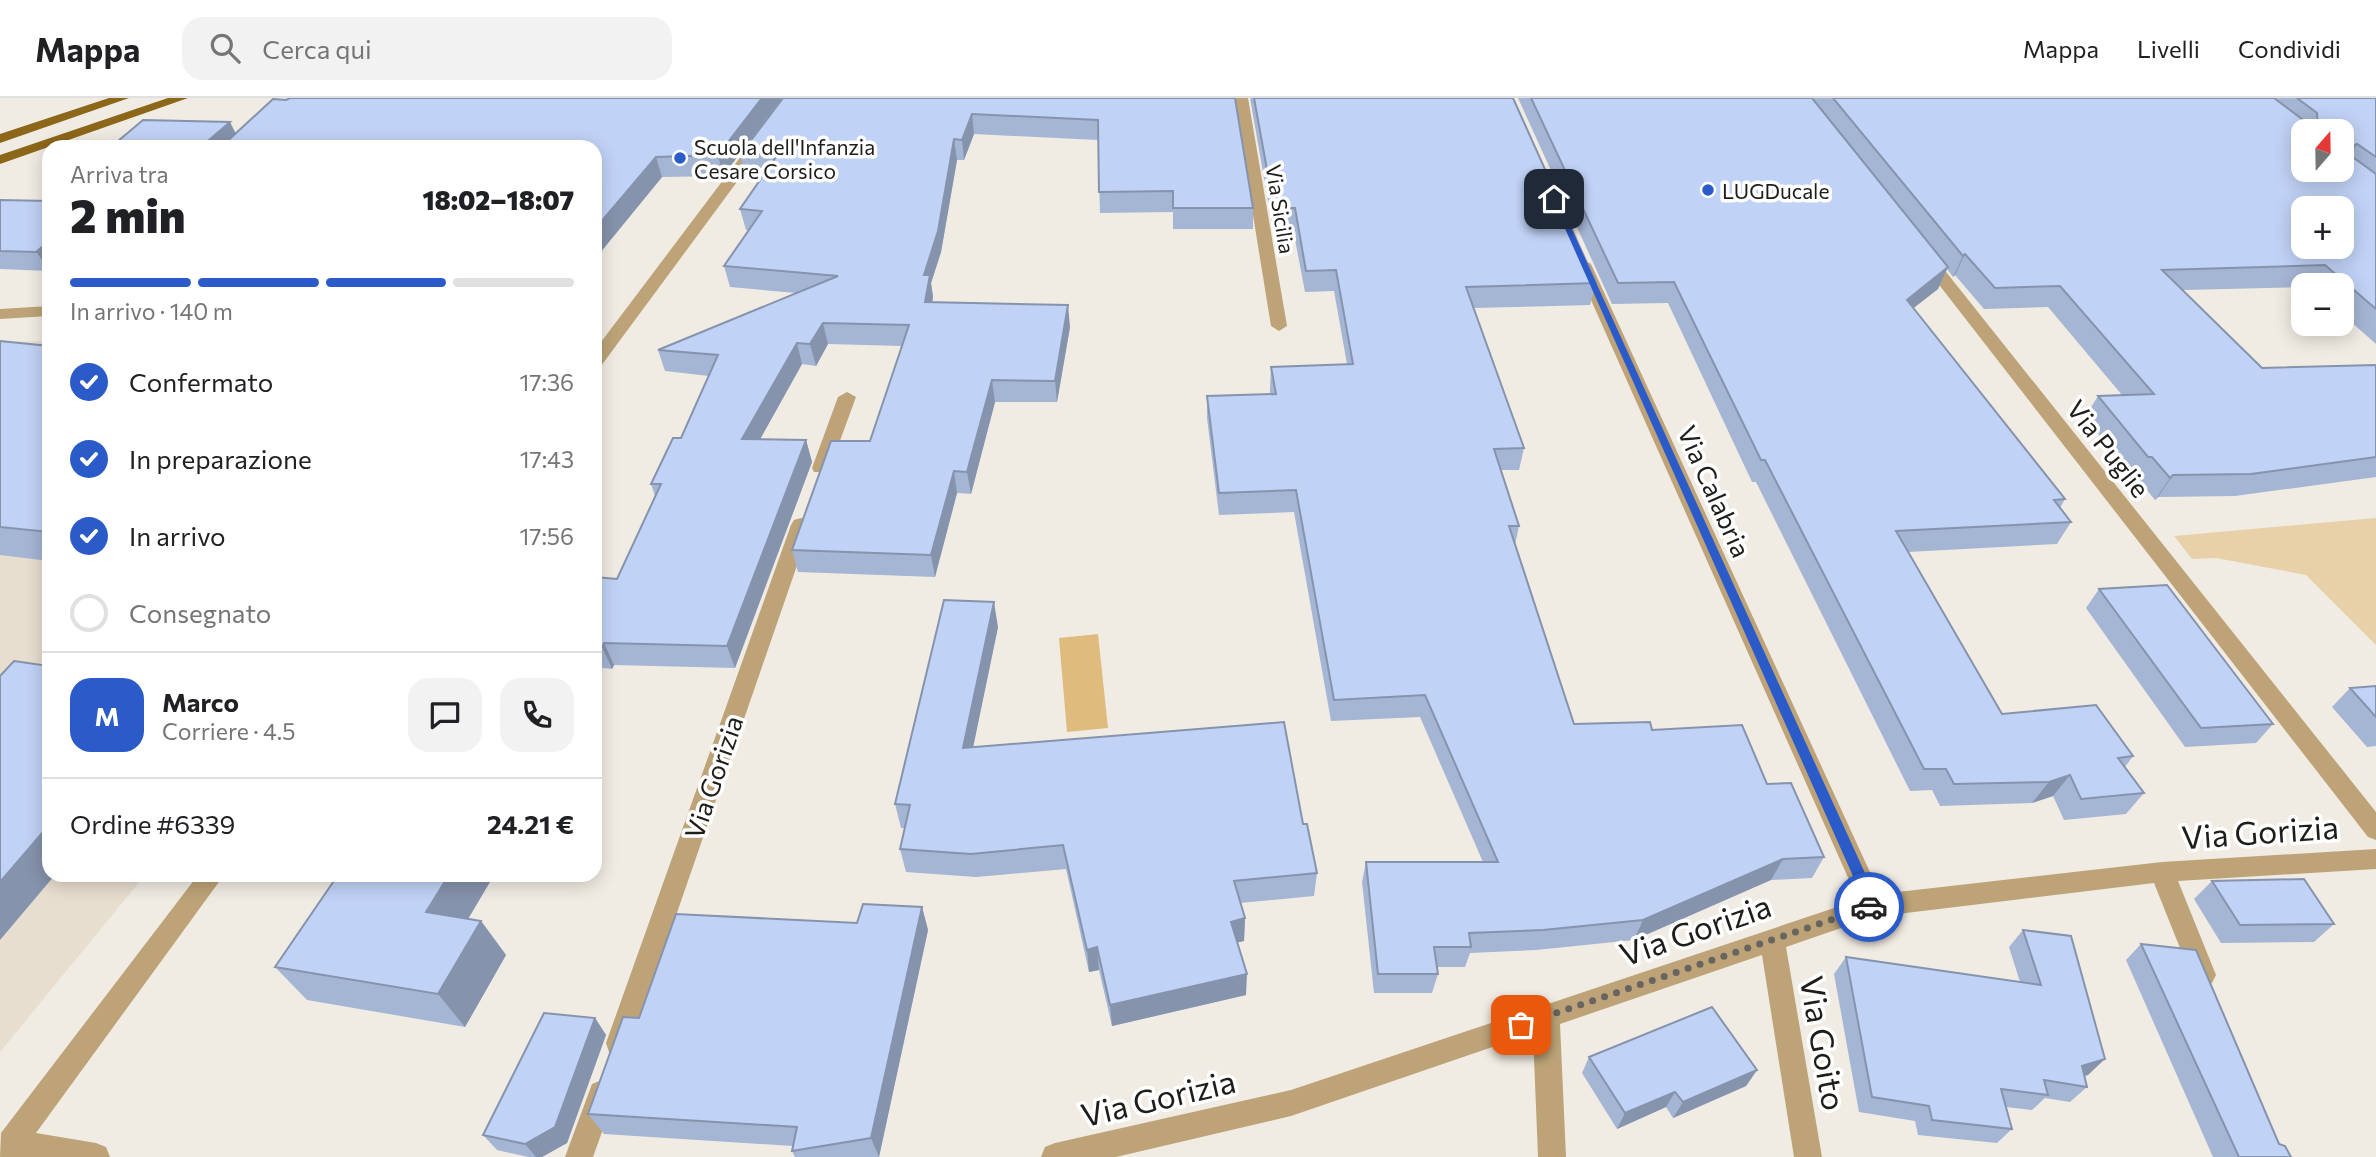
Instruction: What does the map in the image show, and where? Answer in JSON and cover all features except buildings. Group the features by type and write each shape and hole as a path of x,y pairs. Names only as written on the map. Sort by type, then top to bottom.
{"main road":[{"path":"0,139 122,98"},
{"path":"58,140 181,98"},
{"path":"0,160 42,146"}],"street":[{"path":"602,353 792,98"},
{"name":"Via Sicilia","path":"1241,98 1279,326"},
{"name":"Via Puglie","path":"1912,240 2376,830"},
{"name":"Via Calabria","path":"1577,250 1873,906"},
{"path":"0,314 42,311"},
{"path":"602,334 615,335"},
{"name":"Via Gorizia","path":"579,1157 846,397"},
{"name":"Via Gorizia","path":"1055,1157 1291,1103 1873,906 2162,873 2376,859"},
{"path":"2162,873 2214,1002"},
{"path":"6,1150 207,882"},
{"name":"Via Goito","path":"1772,941 1808,1157"},
{"path":"1546,1016 1552,1157"},
{"path":"6,1150 96,1157"}],"shaded area":[{"path":"42,341 42,882 139,882 0,1052 0,342"},
{"path":"2376,518 2376,645 2306,575 2216,558 2192,559 2174,536"},
{"path":"1098,634 1108,728 1067,732 1059,638"}],"way so far":[{"path":"1521,1025 1869,907"}],"place":[{"name":"Scuola dell'Infanzia Cesare Corsico","path":"680,158"},
{"name":"LUGDucale","path":"1708,190"}],"route":[{"path":"1554,199 1873,906 1869,907"}]}
